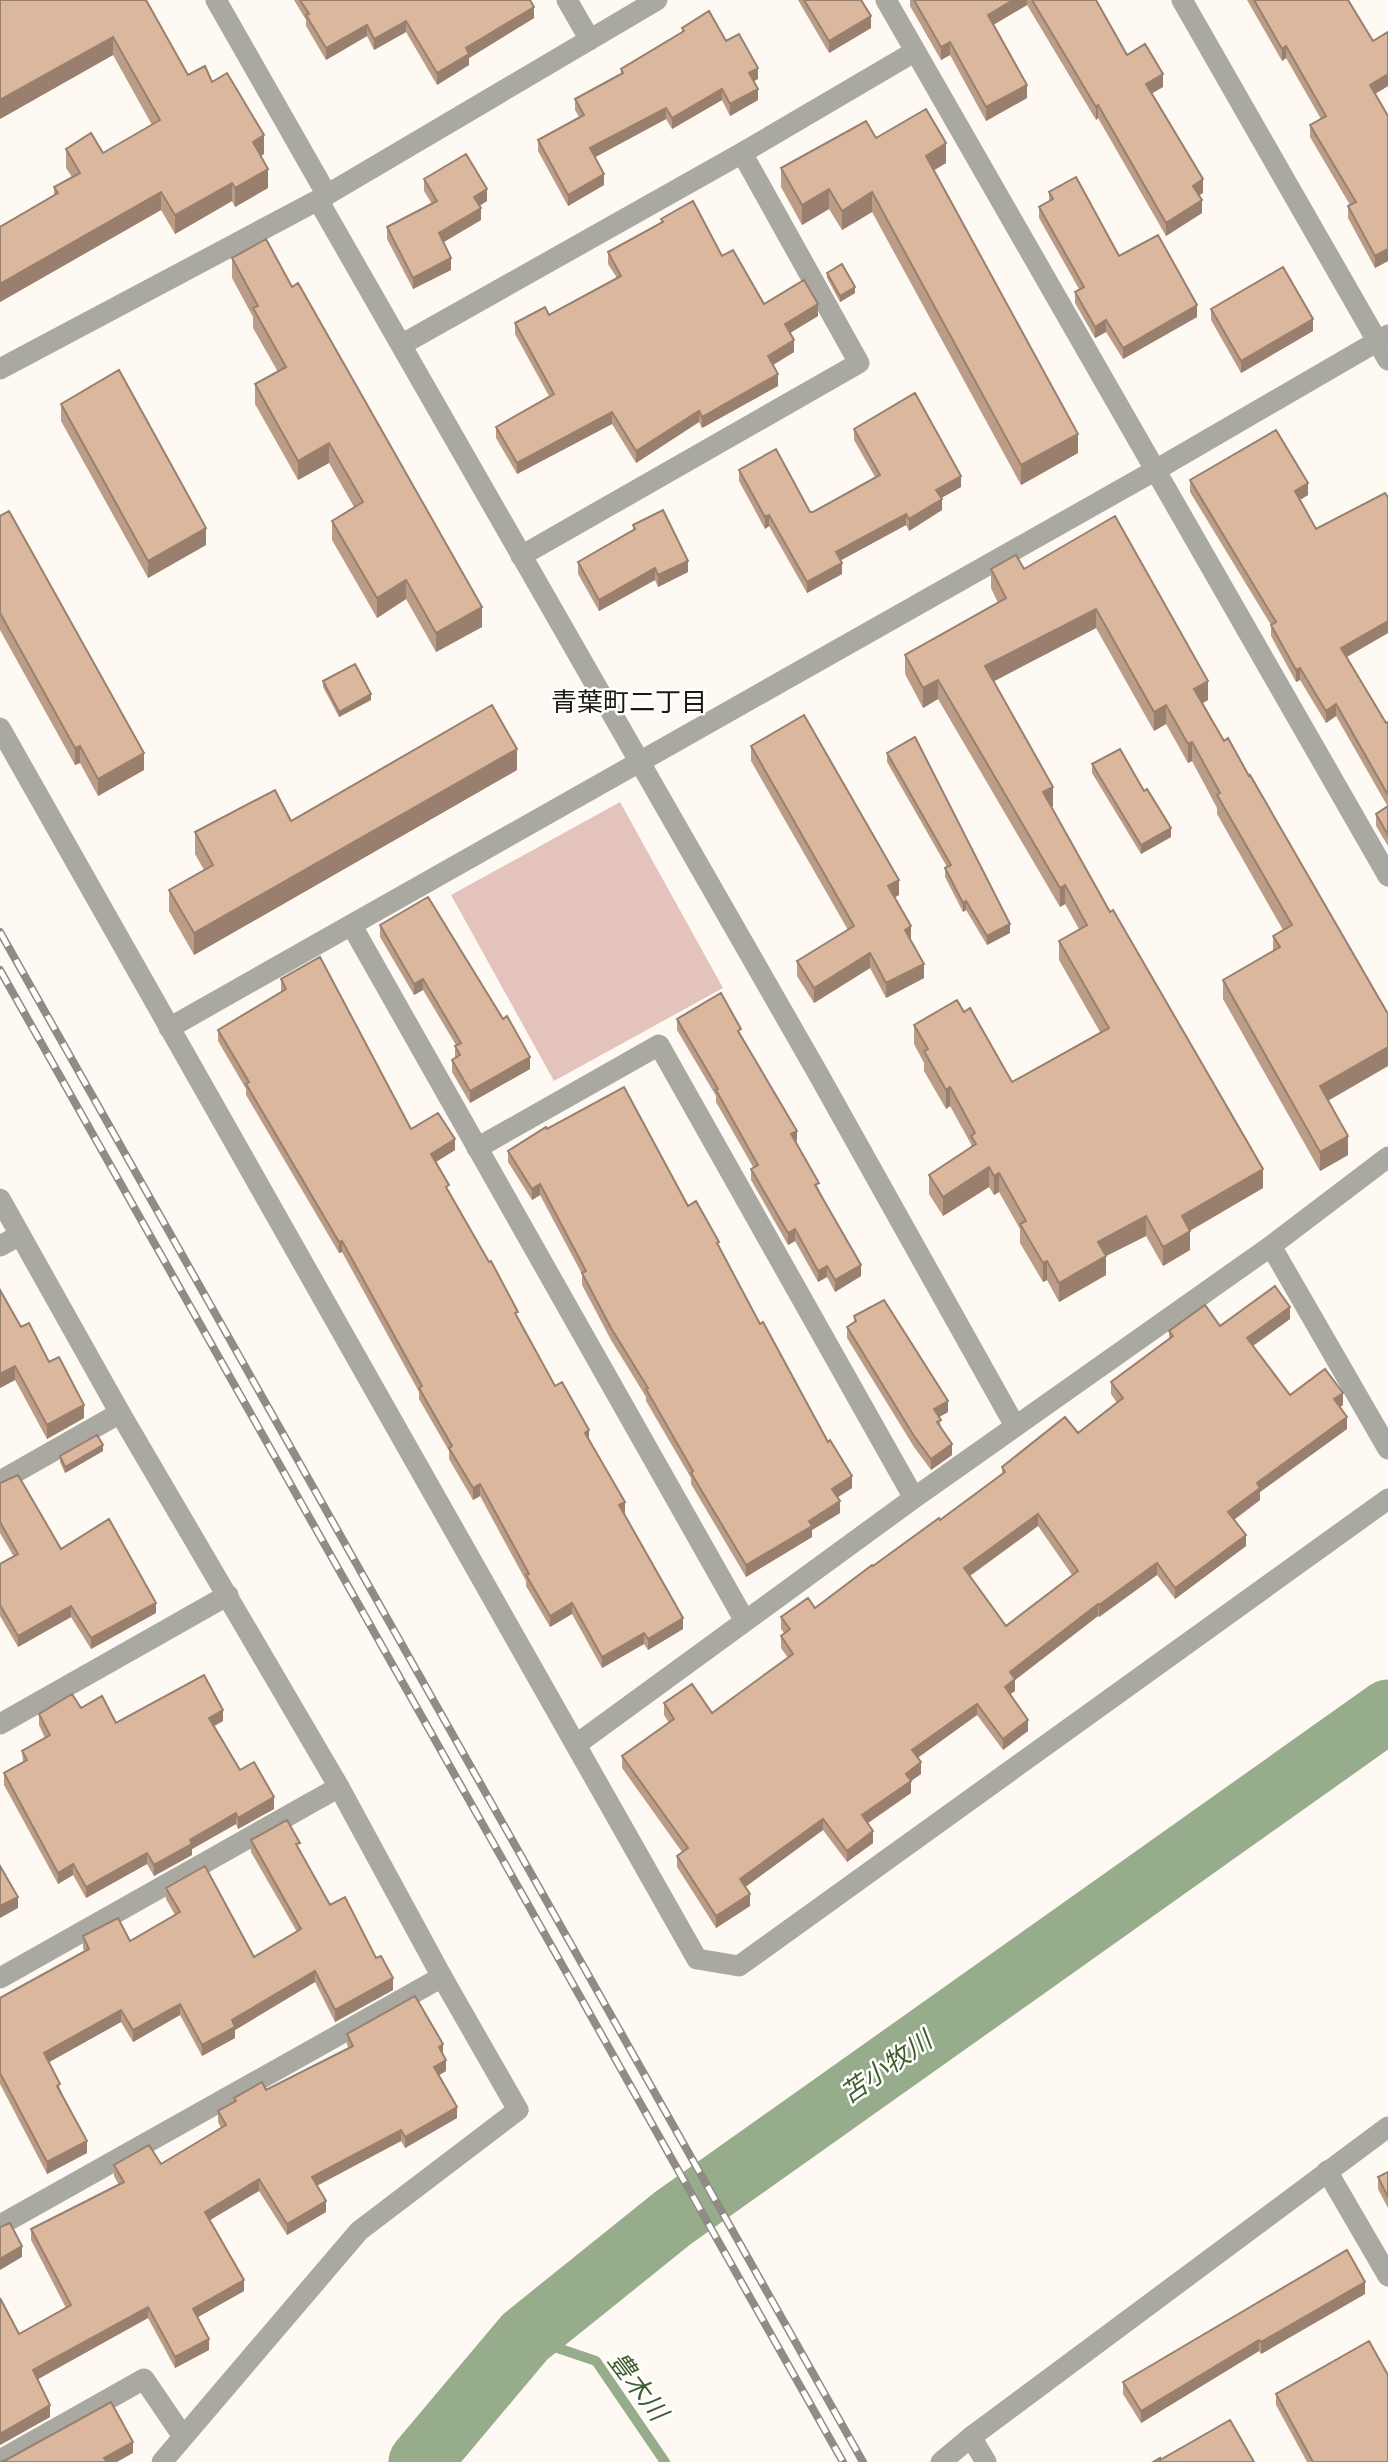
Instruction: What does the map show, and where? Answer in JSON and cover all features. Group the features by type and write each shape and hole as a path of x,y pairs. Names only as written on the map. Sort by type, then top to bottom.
{"street":[{"path":"216,0 401,345 816,1070 1015,1426"},
{"path":"567,0 590,40"},
{"path":"0,369 322,197 657,0"},
{"path":"886,0 1388,876"},
{"path":"1182,0 1383,338 1388,360"},
{"path":"401,345 742,153 914,52"},
{"path":"521,556 859,363 742,153"},
{"path":"169,1028 1154,471 1383,338"},
{"path":"0,728 697,1959 739,1966 1388,1499"},
{"path":"352,926 745,1621"},
{"path":"477,1148 659,1045 914,1498"},
{"path":"577,1744 914,1498 1271,1246 1388,1157"},
{"path":"0,1199 120,1413 339,1787 518,2110 359,2231 182,2435 162,2462"},
{"path":"0,1246 20,1234"},
{"path":"1271,1246 1388,1449"},
{"path":"0,1481 120,1413"},
{"path":"0,1724 228,1595"},
{"path":"0,1978 339,1787"},
{"path":"0,2225 442,1977"},
{"path":"941,2462 1388,2127"},
{"path":"1327,2171 1388,2276"},
{"path":"0,2460 145,2379 182,2435"},
{"path":"971,2437 986,2462"}],"shaded area":[{"path":"620,802 723,988 554,1081 451,895"}],"building":[{"path":"0,0 146,0 188,75 205,66 212,82 227,73 264,135 253,142 268,169 235,188 232,183 175,215 161,192 0,284 0,227 58,193 54,187 80,173 66,149 91,133 103,153 160,120 113,37 0,100"},
{"path":"300,0 530,0 534,7 466,48 469,54 437,73 406,21 374,39 367,25 326,48"},
{"path":"804,0 861,0 871,16 829,41"},
{"path":"914,0 1013,0 988,15 1027,85 986,107 950,42 941,47"},
{"path":"1032,0 1096,0 1127,55 1145,44 1163,74 1146,84 1203,179 1193,186 1202,200 1166,223 1098,105 1096,107"},
{"path":"1254,0 1348,0 1373,41 1388,32 1388,74 1370,85 1388,116 1388,249 1375,256 1348,206 1356,202 1310,125 1326,116 1286,46 1282,49"},
{"path":"709,11 726,41 739,34 758,68 749,73 758,89 730,104 722,89 672,118 666,108 590,148 604,174 568,195 538,140 584,115 575,99 623,73 621,69 684,31 682,28"},
{"path":"926,109 946,143 926,156 1078,434 1021,465 872,192 842,211 829,189 802,205 781,168 866,121 876,138"},
{"path":"466,154 487,189 474,197 481,208 439,233 451,258 413,278 387,227 437,201 424,179"},
{"path":"1076,177 1119,256 1158,235 1197,305 1123,348 1106,320 1095,327 1075,292 1084,287 1039,207 1053,199 1049,192"},
{"path":"693,201 722,256 733,250 764,304 804,280 818,304 785,324 794,340 768,356 778,374 702,417 699,411 636,451 612,412 517,463 496,427 554,394 515,323 545,307 549,315 621,276 608,252 663,222 661,219"},
{"path":"266,239 292,287 298,283 482,607 436,633 406,580 377,598 332,521 363,502 329,443 298,461 255,384 286,367 253,308 258,306 232,258"},
{"path":"842,264 855,287 840,296 827,273"},
{"path":"1283,267 1313,319 1241,361 1211,309"},
{"path":"119,370 206,528 148,561 61,404"},
{"path":"915,393 961,476 936,490 942,499 909,519 906,514 836,552 842,563 807,582 769,515 765,517 739,470 776,449 810,512 813,512 880,475 854,429"},
{"path":"1276,430 1308,483 1295,491 1316,529 1385,493 1388,496 1388,621 1341,648 1386,723 1388,722 1388,795 1336,704 1326,711 1300,668 1296,670 1271,625 1276,622 1190,480"},
{"path":"663,510 688,561 658,575 655,568 599,600 578,562 635,529 633,525"},
{"path":"9,511 144,753 98,779 80,746 75,748 0,613 0,516"},
{"path":"1115,516 1208,681 1194,689 1224,741 1228,738 1388,1014 1388,1047 1320,1086 1348,1136 1320,1152 1223,980 1280,947 1273,936 1292,925 1217,795 1220,793 1192,742 1188,744 1166,705 1154,712 1096,609 985,666 1053,787 1043,792 1110,912 1113,910 1263,1169 1182,1216 1190,1231 1163,1247 1146,1216 1098,1242 1106,1256 1059,1283 1047,1261 1043,1263 1020,1224 1026,1221 999,1173 994,1176 989,1167 943,1197 929,1175 976,1144 971,1136 975,1133 950,1087 946,1090 924,1051 928,1049 914,1025 957,1000 964,1012 970,1008 1012,1082 1109,1028 1059,941 1087,925 1065,885 1060,888 938,680 923,688 905,655 1006,598 991,569 1016,555 1024,569"},
{"path":"355,664 371,694 339,712 323,681"},
{"path":"492,705 517,749 194,933 169,890 213,865 195,832 275,790 291,821"},
{"path":"804,715 899,880 888,886 911,926 905,930 924,964 886,983 870,953 814,988 797,961 854,926 751,746"},
{"path":"915,737 1010,924 987,936 966,901 963,903 945,868 951,865 887,753"},
{"path":"1120,749 1144,791 1147,789 1171,828 1141,845 1092,764"},
{"path":"1388,806 1388,835 1376,814"},
{"path":"428,897 503,1019 507,1016 530,1057 470,1091 452,1060 460,1055 455,1046 461,1043 423,979 414,984 380,925"},
{"path":"320,957 411,1129 438,1113 455,1139 431,1154 449,1185 446,1187 489,1262 491,1261 518,1312 515,1313 555,1386 562,1382 589,1430 585,1433 625,1502 619,1505 683,1618 648,1639 644,1633 602,1657 572,1603 550,1616 480,1484 473,1488 449,1448 452,1446 419,1388 422,1386 342,1241 339,1242 246,1084 249,1082 218,1030 286,989 281,979"},
{"path":"721,993 741,1029 738,1031 797,1131 791,1134 819,1183 815,1185 861,1265 835,1280 827,1266 818,1271 795,1229 788,1233 751,1169 758,1165 677,1019"},
{"path":"624,1087 688,1206 696,1201 760,1324 763,1322 828,1442 830,1440 852,1476 832,1489 840,1501 809,1521 812,1526 746,1565 691,1473 693,1471 646,1389 648,1388 611,1328 582,1273 586,1271 540,1184 532,1189 508,1151 546,1127 547,1129"},
{"path":"1275,1286 1290,1307 1247,1338 1290,1395 1325,1369 1343,1393 1334,1399 1347,1417 1257,1483 1260,1488 1228,1512 1246,1535 1175,1588 1157,1563 1098,1604 1010,1672 1015,1679 1005,1687 1028,1720 1003,1739 977,1704 912,1750 921,1762 906,1774 911,1781 862,1815 873,1831 847,1851 823,1819 740,1879 750,1894 716,1916 677,1856 688,1848 622,1756 674,1719 664,1703 692,1684 712,1713 793,1654 781,1636 790,1629 781,1617 808,1598 815,1608 872,1565 939,1518 940,1520 1005,1472 1002,1467 1065,1417 1078,1433 1123,1398 1111,1382 1173,1336 1169,1331 1205,1305 1220,1326","holes":["1038,1514 1078,1571 1006,1626 964,1568"]},
{"path":"0,1290 21,1327 29,1323 49,1362 59,1357 84,1405 47,1425 15,1366 0,1374"},
{"path":"884,1300 948,1401 934,1409 941,1420 937,1422 952,1444 931,1459 847,1327 856,1321 854,1316"},
{"path":"97,1435 103,1445 65,1467 60,1456"},
{"path":"18,1475 61,1549 109,1519 156,1603 91,1638 71,1606 18,1636 0,1605 0,1564 18,1554 0,1522 0,1483"},
{"path":"204,1675 223,1710 209,1718 240,1770 254,1762 274,1797 238,1818 236,1813 190,1840 192,1844 154,1865 147,1853 86,1887 73,1864 58,1873 4,1773 27,1760 22,1751 50,1735 39,1714 72,1694 81,1708 102,1696 116,1723"},
{"path":"287,1820 300,1843 296,1844 330,1905 345,1897 376,1958 381,1956 393,1978 335,2010 315,1971 232,2020 235,2027 202,2045 180,2004 133,2030 121,2010 44,2053 60,2084 57,2086 87,2141 47,2162 0,2073 0,1998 89,1949 83,1936 118,1918 130,1941 180,1912 166,1888 205,1866 254,1957 301,1929 251,1840"},
{"path":"0,1866 18,1897 0,1906"},
{"path":"415,1996 443,2044 439,2047 446,2060 434,2067 457,2107 405,2137 401,2130 312,2177 326,2201 287,2224 259,2179 205,2212 244,2280 193,2309 209,2339 175,2357 148,2307 33,2370 50,2405 0,2434 0,2298 19,2334 71,2305 31,2229 124,2182 114,2165 149,2145 161,2164 226,2125 218,2111 236,2101 234,2098 262,2082 266,2090 353,2046 347,2034"},
{"path":"1388,2172 1388,2197 1378,2177"},
{"path":"10,2223 22,2246 0,2259 0,2227"},
{"path":"1347,2250 1365,2282 1261,2342 1259,2340 1141,2411 1123,2382"},
{"path":"1369,2341 1388,2375 1388,2462 1313,2462 1276,2394"},
{"path":"111,2402 133,2442 104,2458 107,2462 0,2462 6,2460"},
{"path":"1230,2420 1254,2462 1153,2462 1160,2460"}],"waterway":[{"name":"苫小牧川","path":"420,2462 525,2337 673,2218 1388,1711"},
{"name":"豊木川","path":"525,2337 596,2361 665,2462"}],"railway":[{"path":"0,932 863,2462"},
{"path":"0,970 843,2462"}],"district":[{"name":"青葉町二丁目","path":"629,702"}]}
